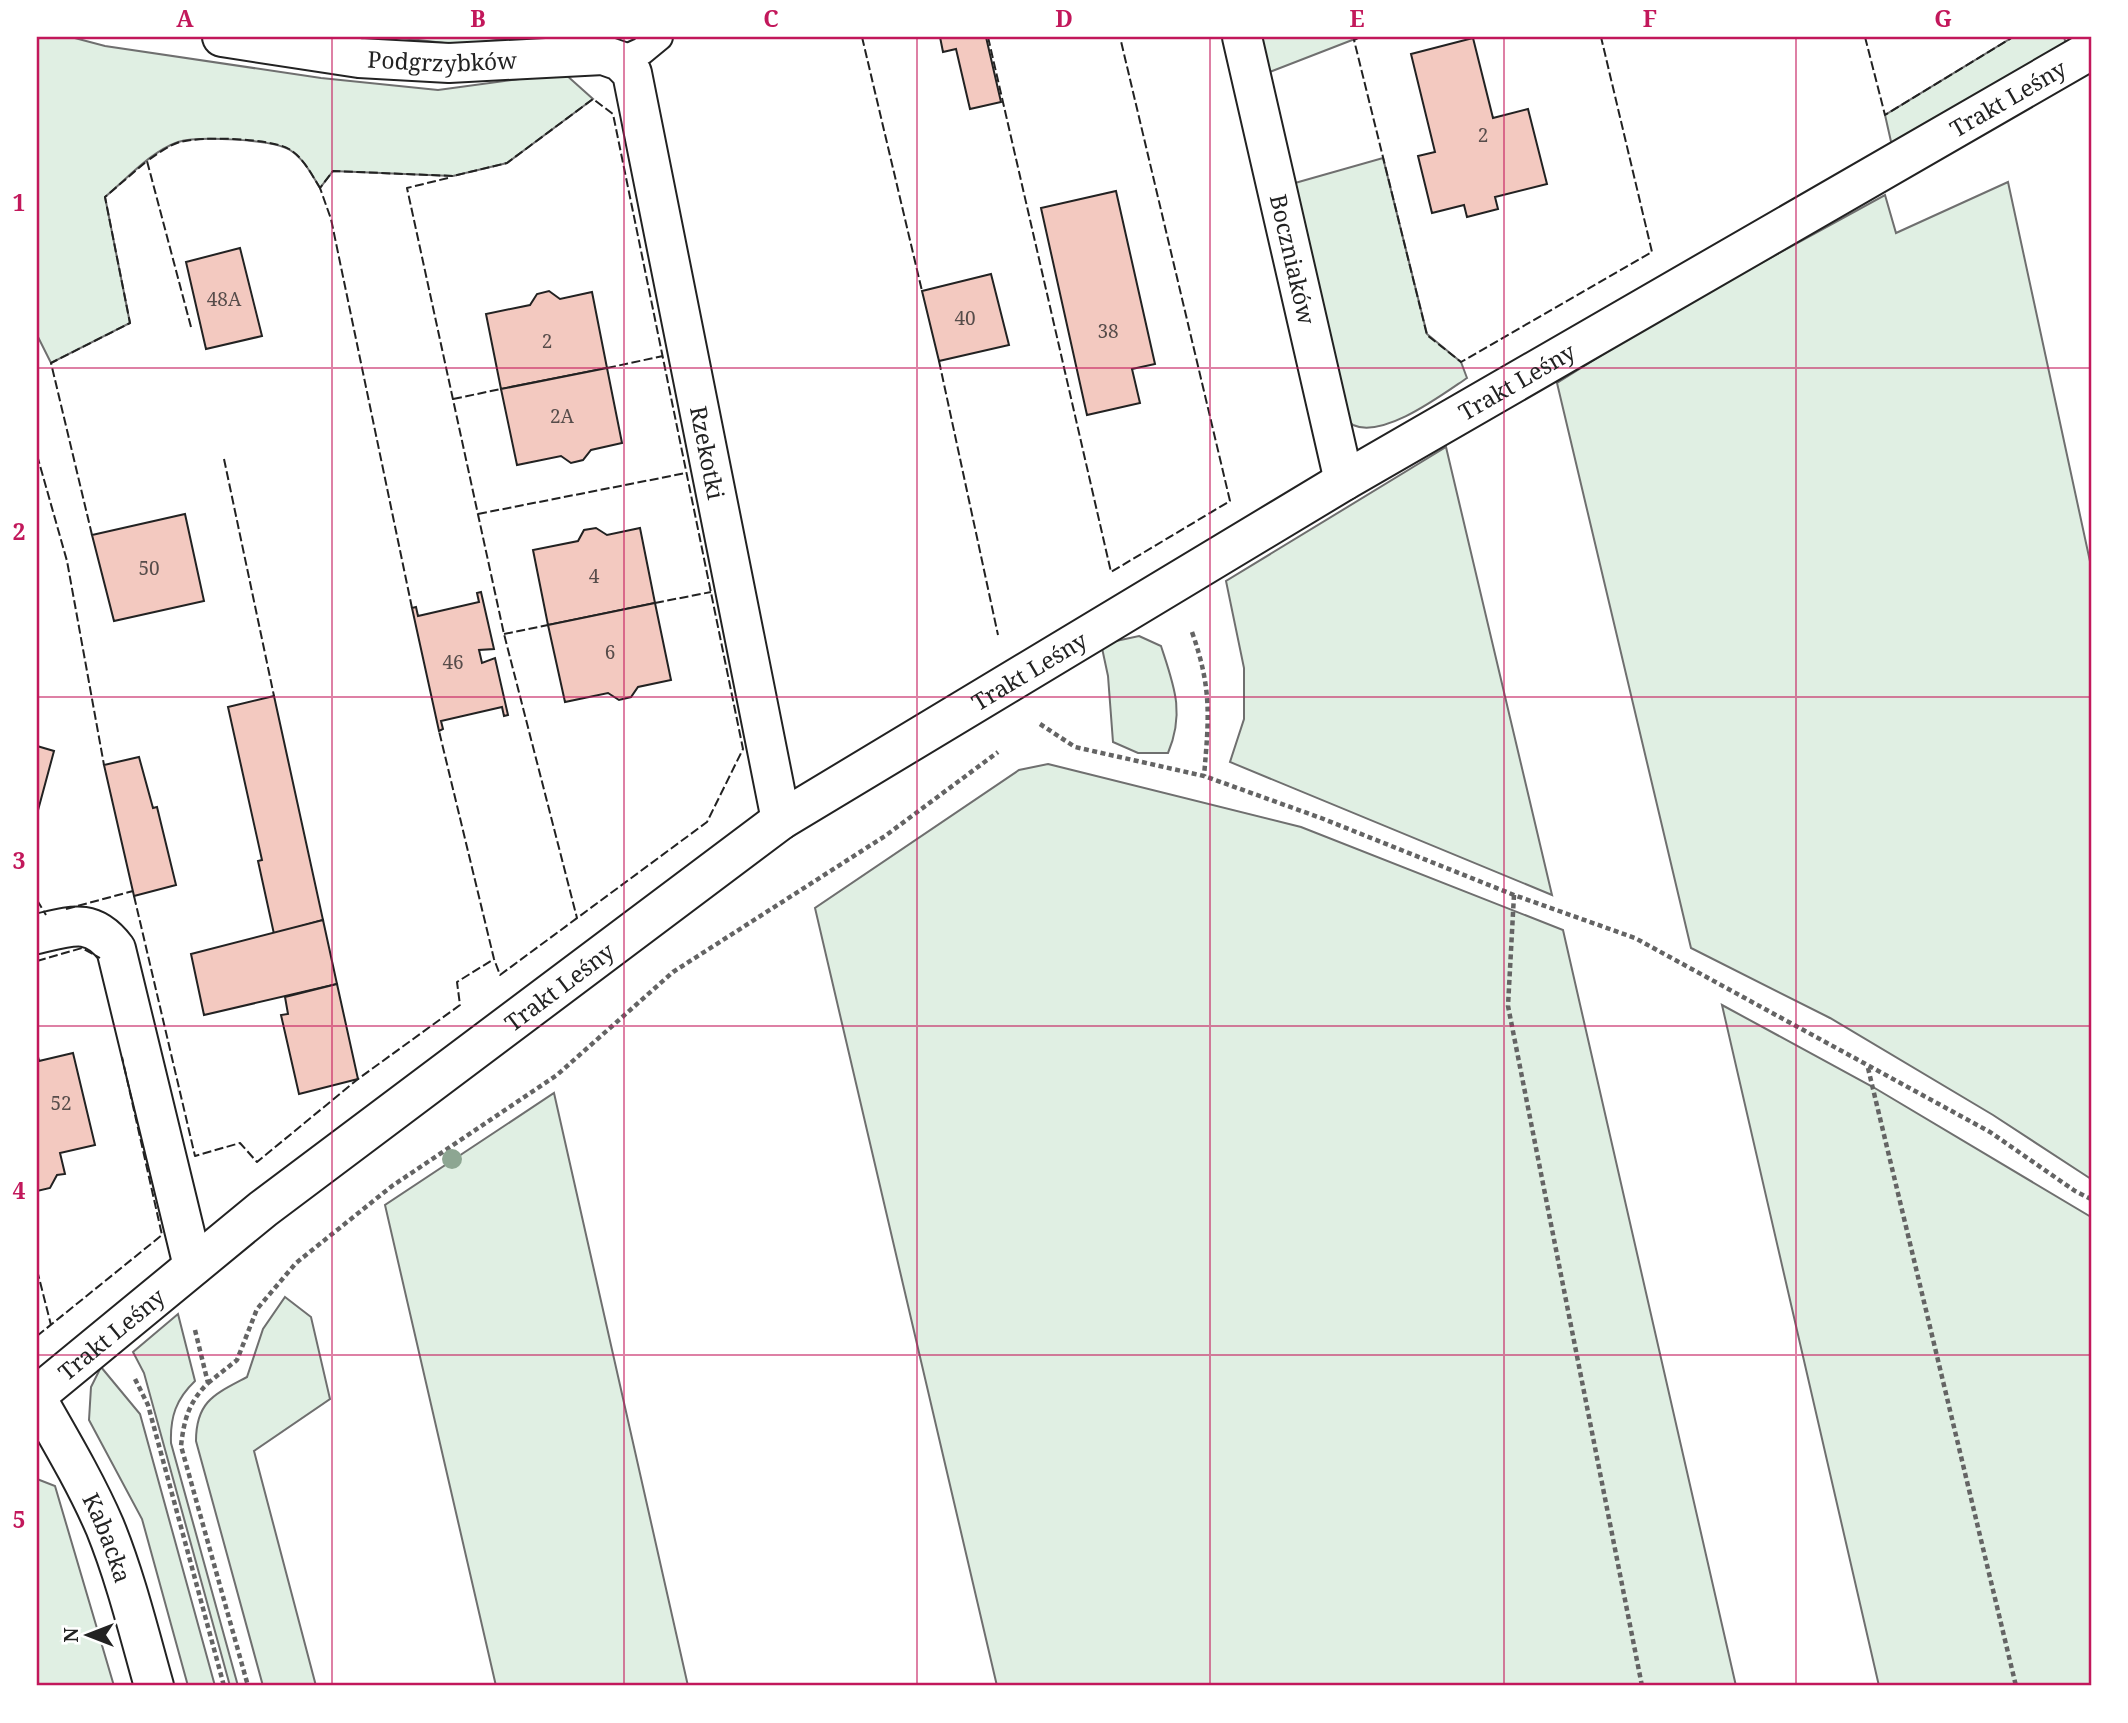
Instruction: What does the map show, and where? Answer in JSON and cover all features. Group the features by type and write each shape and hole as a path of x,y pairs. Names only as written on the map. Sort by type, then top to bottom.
{"street":[{"name":"Podgrzybków","path":"222,37 359,58 449,62 582,54 628,72"},
{"name":"Boczniaków","path":"1242,37 1343,481"},
{"name":"Trakt Leśny","path":"37,1397 187,1270 361,1134 781,820 1343,481 2091,50"},
{"name":"Rzekotki","path":"628,72 781,820"},
{"path":"37,934 65,927 94,928 106,936 116,949 187,1270"},
{"name":"Kabacka","path":"37,1397 104,1526 130,1597 154,1686"}],"lane":[{"path":"628,72 642,51 659,37"}],"path":[{"path":"1175,582 1206,673 1209,716 1204,776"},
{"path":"1010,682 1032,719 1075,747 1204,776 1321,818 1514,895 1635,938 1990,1132 2075,1192 2091,1199"},
{"path":"248,1686 181,1446 184,1417 196,1395 237,1360 257,1309 296,1263 382,1195 557,1075 673,972 885,836 1003,749"},
{"path":"1514,895 1508,1006 1642,1686"},
{"path":"1868,1067 2015,1686"},
{"path":"187,1270 208,1383"},
{"path":"112,1333 148,1405 225,1686"}],"green space":[{"path":"37,37 71,37 105,46 321,78 438,90 564,73 593,99 507,163 453,176 333,171 320,188 299,158 281,146 218,139 188,140 168,146 148,159 105,197 130,323 51,363 37,335"},
{"path":"392,37 516,37 462,45"},
{"path":"1257,37 1360,37 1267,73"},
{"path":"2013,37 2064,37 2067,48 1892,146 1885,115"},
{"path":"1383,158 1427,334 1461,362 1467,378 1413,413 1381,426 1366,428 1353,425 1342,413 1295,183"},
{"path":"2008,182 2091,566 2091,1179 1993,1115 1830,1018 1691,948 1557,383 1666,315 1885,195 1896,233"},
{"path":"1446,447 1552,895 1230,762 1244,719 1244,668 1226,581"},
{"path":"1139,636 1161,646 1176,699 1176,725 1168,753 1138,753 1113,742 1108,676 1102,648 1116,641"},
{"path":"1048,764 1301,827 1563,930 1736,1686 997,1686 815,908 1019,770"},
{"path":"1722,1005 1873,1087 2091,1217 2091,1686 1879,1686"},
{"path":"554,1093 688,1686 496,1686 385,1205"},
{"path":"285,1297 311,1317 330,1399 254,1451 316,1686 263,1686 196,1441 199,1417 204,1408 217,1394 247,1377 263,1329"},
{"path":"178,1314 195,1381 176,1409 171,1443 238,1686 230,1686 144,1373 133,1352"},
{"path":"101,1367 140,1414 215,1686 188,1686 142,1519 89,1420 91,1387"},
{"path":"37,1479 55,1486 114,1686 37,1686"}],"building":[{"path":"940,37 986,37 1001,102 970,109 956,49 943,52"},
{"path":"1473,38 1493,118 1528,109 1547,184 1495,197 1498,209 1467,217 1464,205 1432,213 1418,156 1435,152 1411,54"},
{"path":"1116,191 1155,364 1132,369 1140,403 1087,415 1041,208"},
{"path":"240,248 262,336 206,349 186,262"},
{"path":"991,274 1009,345 939,361 922,291"},
{"path":"549,291 560,299 592,292 607,368 501,389 486,314 530,305 537,294"},
{"path":"607,368 622,443 591,450 583,460 571,463 561,456 517,465 501,389"},
{"path":"185,514 204,601 114,621 92,535"},
{"path":"596,528 607,535 640,528 655,603 548,625 533,550 578,541 584,530"},
{"path":"481,592 494,649 479,650 482,663 495,658 508,715 504,716 502,707 441,721 443,729 439,731 412,608 416,607 418,616 479,602 477,593"},
{"path":"655,603 671,680 638,687 631,697 619,700 608,693 565,702 548,625"},
{"path":"274,696 323,920 274,934 258,861 262,860 228,707"},
{"path":"37,746 54,751 37,814"},
{"path":"139,757 153,808 157,807 176,885 134,896 104,765"},
{"path":"323,920 337,984 204,1015 191,954"},
{"path":"337,984 358,1079 299,1094 281,1015 288,1014 285,997"},
{"path":"37,1053 39,1061 73,1053 95,1145 60,1153 65,1174 57,1175 50,1188 37,1191"}],"fence":[{"path":"862,37 922,291"},
{"path":"988,37 1111,572 1230,501 1120,37"},
{"path":"1360,37 1354,40 1427,335 1461,362 1652,252 1601,37"},
{"path":"1865,37 1885,115 2013,37"},
{"path":"412,608 331,219 320,188 333,171 453,176 507,163 593,99 613,114 743,749 707,822 500,975 439,731"},
{"path":"191,327 147,161 172,145 190,140 236,139 267,142 294,152 320,188"},
{"path":"92,535 51,363 130,323 105,197 147,161"},
{"path":"448,178 407,188 504,634 577,918"},
{"path":"607,368 663,356"},
{"path":"939,361 998,635"},
{"path":"453,399 501,389"},
{"path":"37,455 67,561 104,765"},
{"path":"224,459 274,696"},
{"path":"478,514 686,473"},
{"path":"655,603 711,592"},
{"path":"504,634 548,625"},
{"path":"66,909 133,891"},
{"path":"134,896 195,1156 240,1143 257,1162 358,1079 460,1005 457,982 494,959"},
{"path":"37,900 46,915"},
{"path":"37,961 82,948 100,958"},
{"path":"37,1336 162,1235 122,1057"},
{"path":"37,1270 51,1325"}]}
